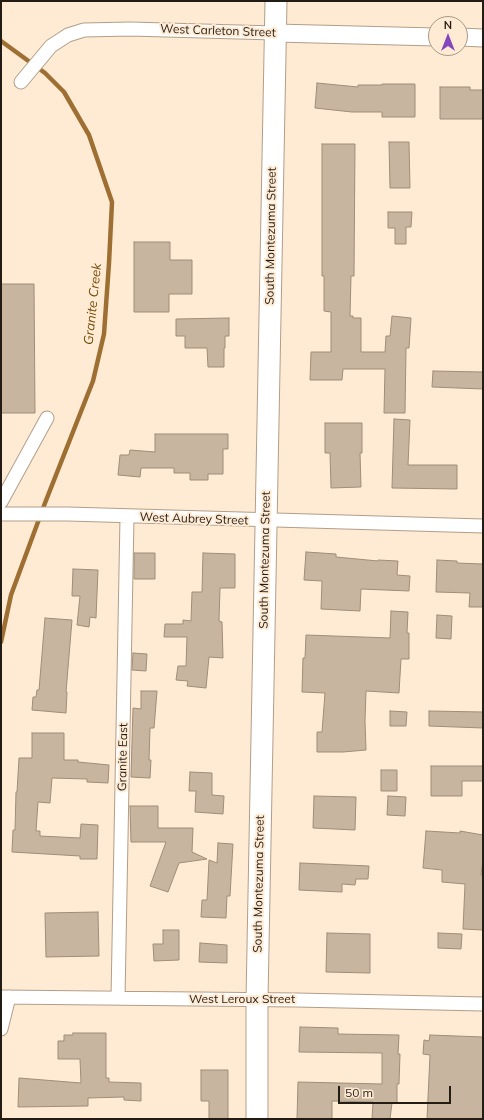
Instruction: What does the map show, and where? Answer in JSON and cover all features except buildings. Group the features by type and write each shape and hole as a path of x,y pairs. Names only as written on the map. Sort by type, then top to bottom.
{"main road":[{"name":"South Montezuma Street","path":"257,1119 257,999 276,1"}],"street":[{"name":"West Carleton Street","path":"21,82 51,46 68,35 84,30 130,29 428,37"},
{"path":"468,37 483,38"},
{"path":"1,502 47,418"},
{"name":"West Aubrey Street","path":"1,514 68,514 127,517 483,526"},
{"name":"Granite East","path":"118,998 127,517"},
{"path":"1,1029 5,997"},
{"name":"West Leroux Street","path":"5,997 257,999 483,1004"}],"waterway":[{"name":"Granite Creek","path":"1,41 45,73 64,92 89,135 112,202 104,334 93,381 11,595 1,642"}]}
